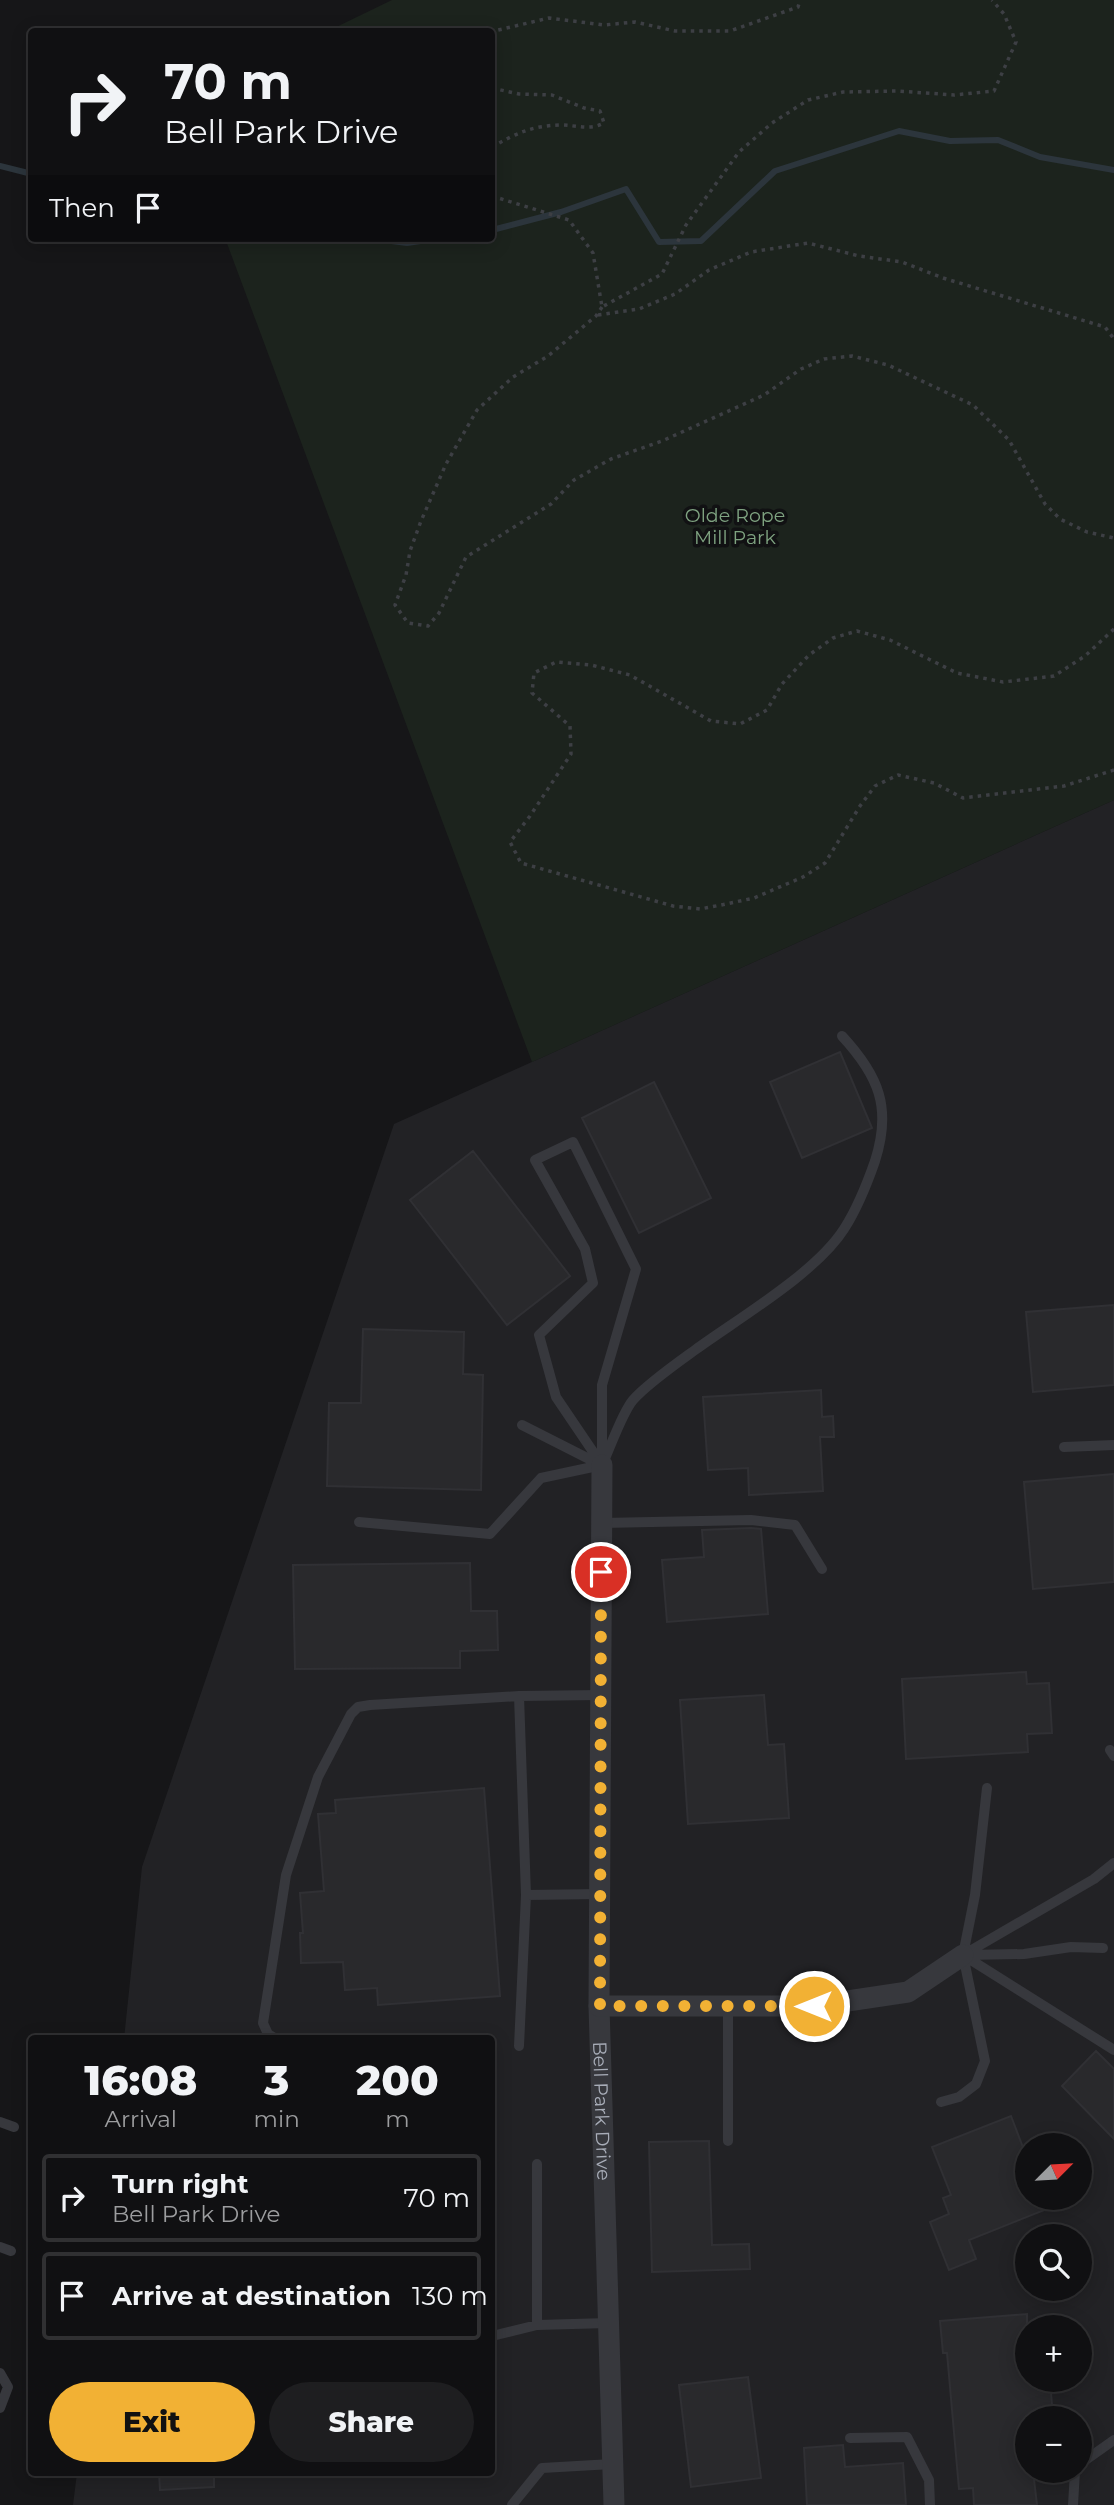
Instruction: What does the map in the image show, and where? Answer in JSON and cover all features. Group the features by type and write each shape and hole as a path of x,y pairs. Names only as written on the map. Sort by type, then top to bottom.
{"street":[{"name":"Bell Park Drive","path":"602,1465 600,2006 614,2505"},
{"path":"600,2006 814,2006 908,1992 963,1955"}],"lane":[{"path":"602,1465 632,1401 679,1361 808,1269 844,1230 867,1185 879,1147 884,1117 877,1085 860,1055 842,1036"},
{"path":"573,1142 636,1269 602,1385 602,1465 556,1397 539,1335 593,1283 585,1249 535,1160 573,1142"},
{"path":"522,1425 602,1465"},
{"path":"1064,1447 1114,1445"},
{"path":"359,1522 490,1534 541,1478 602,1465"},
{"path":"602,1523 751,1520 795,1525 822,1569"},
{"path":"270,2035 263,2023 286,1875 318,1777 351,1714 358,1707 370,1705 519,1696 601,1695"},
{"path":"519,1696 526,1895 519,2046"},
{"path":"941,2102 959,2097 976,2084 985,2061 963,1955 975,1895 987,1788"},
{"path":"963,1955 1094,1879 1114,1863"},
{"path":"526,1895 600,1894"},
{"path":"963,1955 1024,1954 1071,1947 1103,1948"},
{"path":"963,1955 1114,2050"},
{"path":"727,2006 729,2141"},
{"path":"0,2122 14,2127"},
{"path":"537,2164 537,2325"},
{"path":"495,2335 537,2325 608,2323"},
{"path":"0,2373 8,2387 0,2408"},
{"path":"850,2438 906,2437 929,2480 930,2505"},
{"path":"1092,2456 1114,2440"},
{"path":"512,2505 542,2468 612,2464"},
{"path":"1073,2505 1074,2483"}],"path":[{"path":"495,31 549,18 604,25 635,22 675,31 730,31 799,7 800,0"},
{"path":"992,0 1004,14 1016,42 994,91 954,95 898,91 843,92 808,100 772,123 739,152 686,225 662,274 602,307 596,316 548,356 513,377 477,411 446,464 410,551 407,575 395,605 408,623 428,626 439,613 466,557 551,504 574,480 611,459 662,441 764,395 801,369 824,359 852,356 888,365 973,405 1009,440 1045,504 1060,519 1087,532 1114,538"},
{"path":"495,89 519,94 552,95 584,108 600,111 604,123 593,129 561,125 521,131 495,145"},
{"path":"495,197 569,220 593,253 602,307"},
{"path":"596,316 639,309 675,294 709,270 751,252 808,243 859,256 902,262 943,278 1105,327 1114,339"},
{"path":"1114,629 1085,656 1054,676 1003,682 957,673 890,640 857,631 833,638 809,655 782,684 767,710 740,724 710,721 630,675 591,665 556,662 534,673 532,693 570,726 571,754 510,842 520,863 673,906 700,909 754,898 803,877 825,863 875,786 898,775 934,783 963,799 1065,786 1114,770"}],"shaded area":[{"path":"1114,800 1114,2505 73,2505 77,2476 495,2476 495,2035 124,2035 142,1867 394,1124"}],"green space":[{"name":"Olde Rope Mill Park","path":"392,0 1114,0 1114,800 532,1062 226,242 495,242 495,28 334,28"}],"building":[{"path":"840,1052 872,1128 802,1158 770,1082"},
{"path":"654,1082 711,1198 639,1233 582,1118"},
{"path":"473,1151 570,1276 507,1325 410,1200"},
{"path":"1114,1305 1114,1385 1033,1392 1026,1312"},
{"path":"363,1329 464,1332 463,1374 483,1375 481,1490 327,1486 329,1403 361,1403"},
{"path":"821,1390 822,1417 833,1416 834,1437 820,1437 823,1491 749,1495 748,1468 708,1470 703,1397"},
{"path":"1114,1474 1114,1582 1033,1589 1024,1482"},
{"path":"761,1529 768,1614 667,1622 662,1560 704,1557 702,1530"},
{"path":"470,1563 471,1611 497,1611 498,1650 460,1651 460,1668 295,1669 293,1565"},
{"path":"1026,1672 1027,1684 1049,1683 1052,1733 1027,1734 1028,1752 906,1759 902,1679"},
{"path":"764,1695 768,1745 784,1744 789,1818 688,1824 680,1700"},
{"path":"484,1788 500,1996 378,2005 377,1988 345,1990 343,1962 301,1963 300,1933 303,1933 300,1893 324,1891 318,1814 336,1813 335,1800"},
{"path":"1096,2051 1114,2069 1114,2139 1062,2086"},
{"path":"1011,2116 1017,2133 1015,2133 1015,2210 1044,2210 969,2240 976,2259 949,2270 930,2222 949,2214 943,2198 951,2195 932,2147"},
{"path":"709,2141 712,2245 749,2244 750,2269 652,2272 649,2142"},
{"path":"1027,2314 1015,2315 1015,2392 1051,2392 1052,2406 1015,2406 1015,2483 1034,2483 1037,2505 974,2505 973,2488 959,2489 947,2353 943,2353 940,2321"},
{"path":"748,2377 761,2478 691,2487 679,2385"},
{"path":"843,2445 845,2467 903,2463 906,2505 807,2505 804,2448"},
{"path":"159,2476 214,2476 214,2487 160,2490"}],"waterway":[{"path":"495,229 561,212 626,189 659,242 701,241 775,171 899,131 950,141 998,140 1040,157 1114,170"},
{"path":"0,166 28,173"},
{"path":"399,242 414,242"}],"route":[{"path":"601,1572 600,2006 814,2006"}]}
